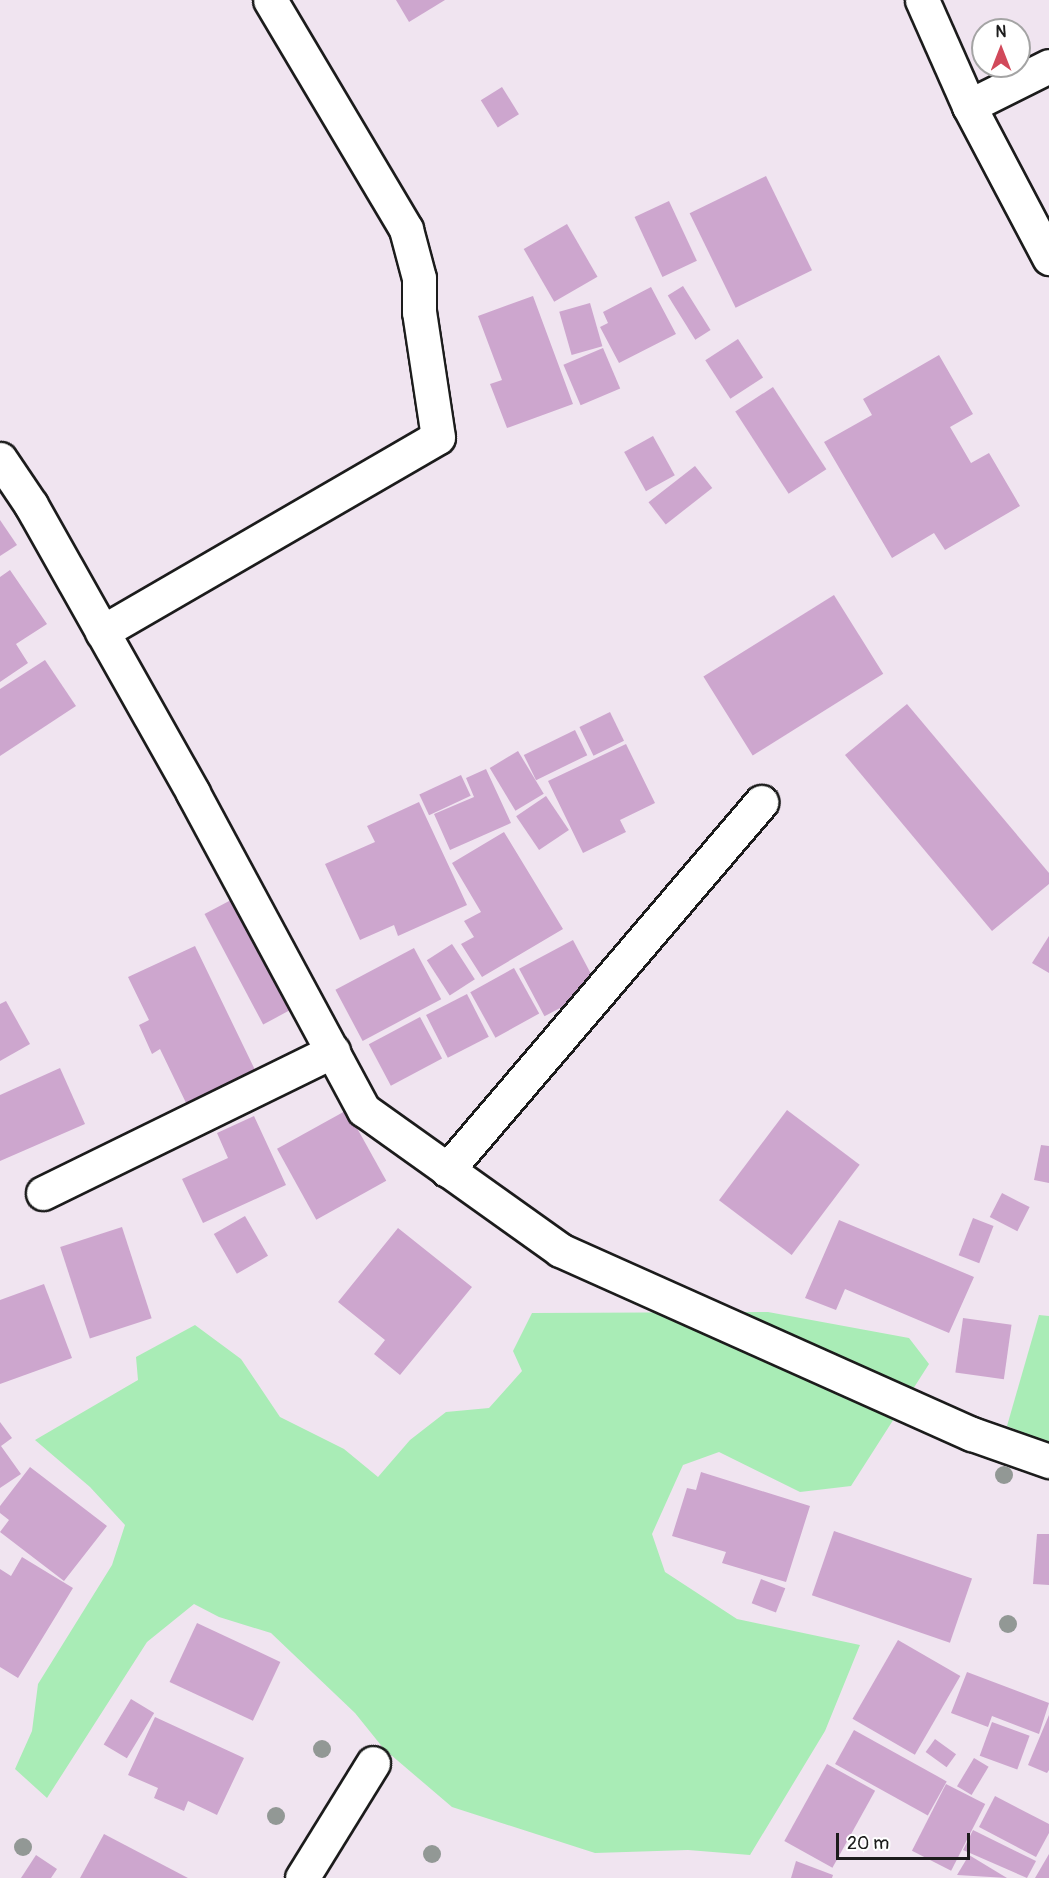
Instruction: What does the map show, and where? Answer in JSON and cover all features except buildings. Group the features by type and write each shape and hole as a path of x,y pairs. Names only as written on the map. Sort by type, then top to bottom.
{"street":[{"path":"102,632 438,437 419,312 419,278 406,230 270,0"},
{"path":"922,0 969,106 1049,258"},
{"path":"969,106 1049,66"},
{"path":"0,459 31,505 364,1110 560,1250 972,1434 1049,1461"},
{"path":"447,1170 762,802"},
{"path":"43,1193 333,1051"},
{"path":"303,1878 374,1763"}],"green space":[{"path":"768,1312 909,1338 929,1364 851,1486 800,1492 719,1452 683,1465 652,1534 665,1572 737,1619 860,1645 825,1731 750,1855 688,1850 595,1853 452,1807 384,1749 355,1713 271,1633 219,1617 194,1604 147,1642 47,1798 15,1769 32,1731 38,1684 112,1565 125,1525 90,1487 35,1440 138,1380 136,1357 195,1325 241,1359 280,1417 344,1449 378,1477 410,1440 446,1412 489,1408 522,1371 513,1351 532,1313"},
{"path":"1039,1315 1049,1316 1049,1443 1007,1426"}]}
